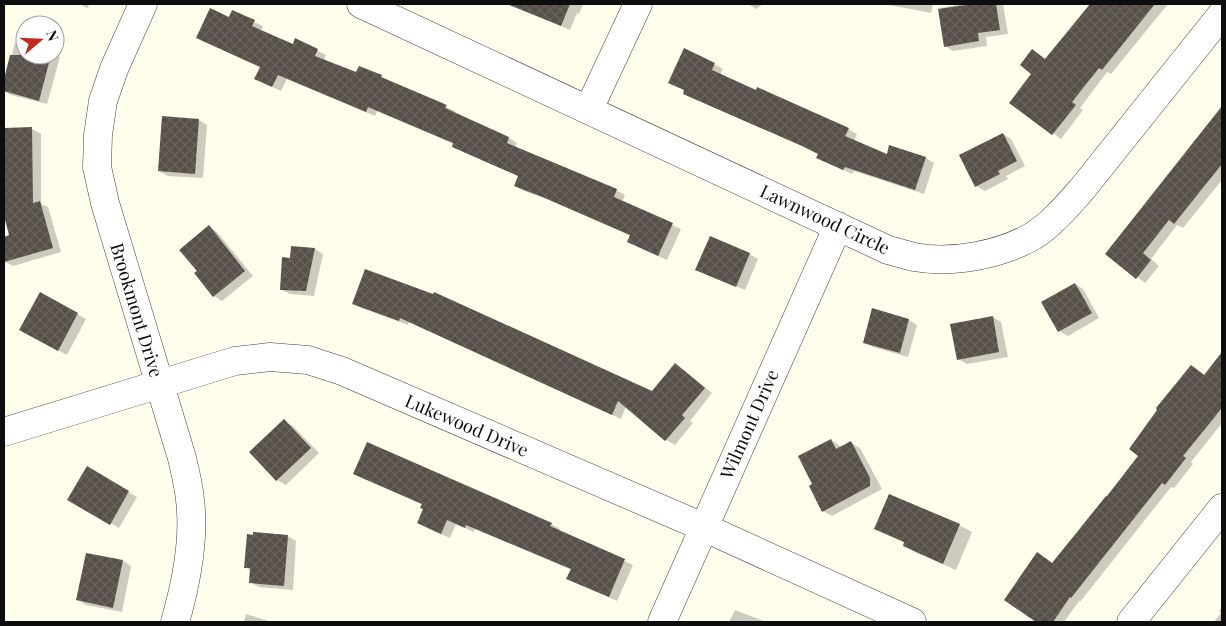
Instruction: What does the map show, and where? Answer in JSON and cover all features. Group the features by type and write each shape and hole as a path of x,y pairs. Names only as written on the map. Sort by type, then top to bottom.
{"street":[{"name":"Brookmont Drive","path":"143,4 114,69 103,101 98,135 97,167 104,203 182,458 190,501 190,541 186,579 175,622"},
{"name":"Lawnwood Circle","path":"361,4 590,109 888,250 915,257 942,259 973,257 1002,250 1034,235 1060,213 1083,188 1222,14"},
{"path":"590,109 638,4"},
{"name":"Wilmont Drive","path":"662,622 838,226"},
{"name":"Lukewood Drive","path":"4,432 235,361 270,357 308,360 342,371 703,527 912,622"},
{"path":"1131,622 1222,508"}],"building":[{"path":"507,4 570,4 561,26"},
{"path":"973,4 996,4 1000,30 978,33 979,41 944,47 938,9"},
{"path":"1090,4 1155,4 1102,70 1099,68 1072,102 1076,105 1052,135 1009,103 1031,74 1020,65 1032,49 1045,59"},
{"path":"210,8 229,17 232,10 255,20 252,26 293,44 295,38 318,49 315,56 356,72 359,66 382,75 381,77 447,105 445,108 509,137 507,143 617,189 614,197 673,223 658,256 627,242 630,235 514,186 518,176 452,147 453,143 368,107 366,112 278,75 272,87 254,79 260,67 196,38"},
{"path":"684,48 715,63 712,70 756,90 757,87 849,128 845,136 887,154 889,145 926,157 915,190 845,167 843,170 816,158 818,154 802,146 683,94 684,90 668,83"},
{"path":"10,55 15,55 15,65 48,65 39,101 4,91 4,79"},
{"path":"1222,106 1222,164 1174,224 1169,220 1143,253 1151,260 1136,279 1105,254"},
{"path":"162,116 199,119 195,174 158,171"},
{"path":"32,127 33,203 40,201 53,248 4,262 4,237 9,235 4,216 4,128"},
{"path":"1003,133 1017,161 998,171 1000,174 975,187 959,155"},
{"path":"209,225 245,271 213,297 194,273 197,271 179,250"},
{"path":"710,236 750,253 736,287 695,270"},
{"path":"291,246 315,248 306,291 280,290 282,257 290,258"},
{"path":"365,269 433,294 434,292 652,391 675,363 705,388 682,415 685,418 665,441 618,401 612,415 400,318 399,321 352,304"},
{"path":"1075,283 1092,313 1058,332 1041,302"},
{"path":"40,292 78,313 58,351 19,330"},
{"path":"872,308 909,319 900,353 863,343"},
{"path":"993,316 999,352 957,360 950,324"},
{"path":"1222,352 1222,408 1183,456 1186,458 1165,485 1162,483 1070,597 1053,622 1036,622 1004,600 1037,552 1052,563 1107,496 1138,456 1129,449 1157,410 1156,408 1191,365 1204,375"},
{"path":"284,419 311,448 276,481 249,452"},
{"path":"831,439 836,449 851,441 870,478 870,486 822,512 809,486 812,484 798,456"},
{"path":"367,442 552,523 550,526 625,559 609,597 566,579 571,569 466,525 465,528 447,520 441,534 417,523 423,509 420,508 422,504 353,474"},
{"path":"87,466 129,491 110,525 67,500"},
{"path":"889,494 960,524 943,564 903,546 904,542 874,529"},
{"path":"253,532 288,535 284,586 249,583 250,568 244,568 247,534 253,535"},
{"path":"86,553 123,560 113,608 76,600"}]}
